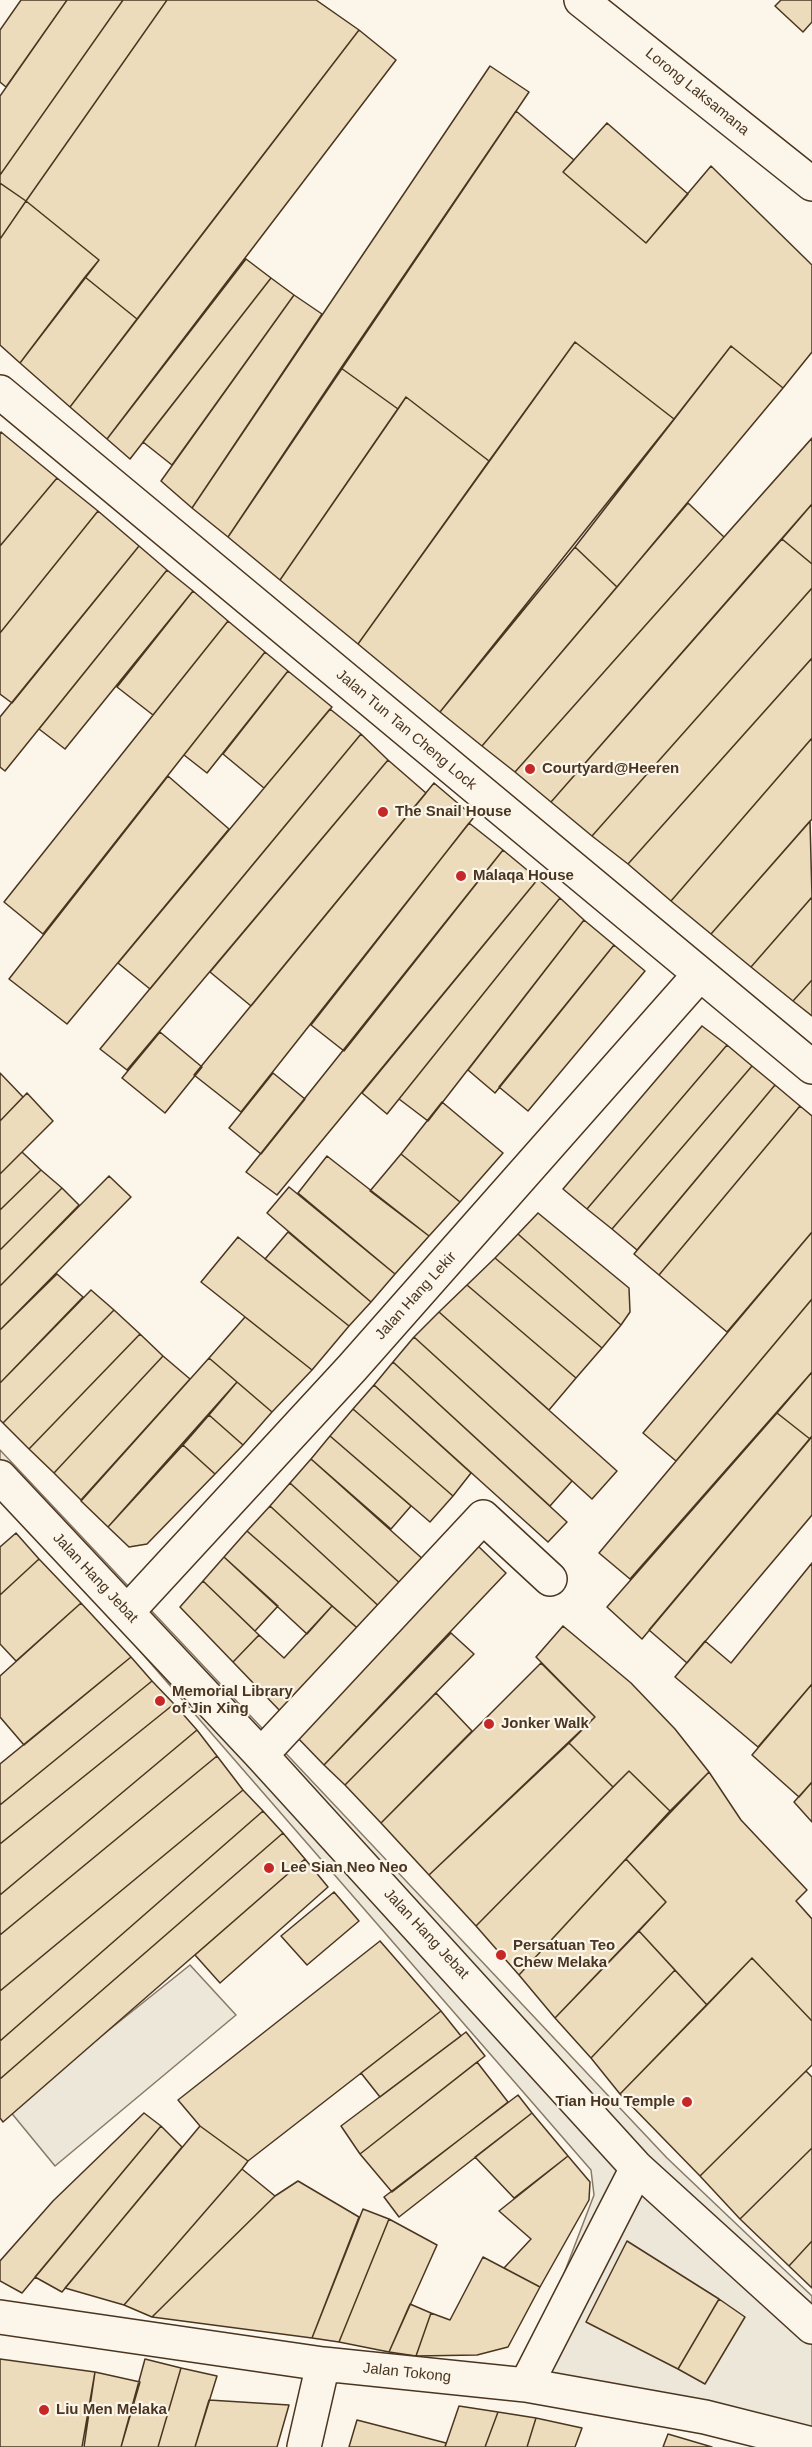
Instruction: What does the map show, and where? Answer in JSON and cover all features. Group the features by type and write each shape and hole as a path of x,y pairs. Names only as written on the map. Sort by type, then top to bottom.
{"street":[{"name":"Lorong Laksamana","path":"581,0 812,184"},
{"name":"Jalan Tun Tan Cheng Lock","path":"0,392 812,1067"},
{"name":"Jalan Hang Lekir","path":"127,1612 352,1368 700,974"},
{"name":"Jalan Hang Jebat","path":"0,1477 261,1755 637,2168 812,2327"},
{"path":"261,1755 483,1517 550,1579"},
{"path":"526,2385 637,2168"},
{"name":"Jalan Tokong","path":"0,2317 323,2364 526,2385 705,2416 812,2444"},
{"path":"304,2447 323,2364"}],"shaded area":[{"path":"0,1450 667,2158 812,2296 812,2447 530,2378 534,2352 594,2195 591,2170 113,1620 0,1499"},
{"path":"190,1965 236,2015 55,2166 9,2110"}],"building":[{"path":"21,0 67,0 6,87 0,82 0,30"},
{"path":"67,0 123,0 0,175 0,96"},
{"path":"123,0 167,0 26,201 0,183 0,175"},
{"path":"167,0 316,0 359,30 137,319 85,277 99,260 26,201"},
{"path":"781,0 812,0 812,22 803,32 775,6"},
{"path":"359,30 396,60 107,439 70,407"},
{"path":"490,66 529,92 228,537 192,508"},
{"path":"516,111 574,160 563,172 646,243 711,166 812,265 812,352 783,388 731,346 674,419 575,342 489,461 406,397 398,409 341,368"},
{"path":"607,123 688,194 646,243 563,172"},
{"path":"0,183 26,201 0,239"},
{"path":"26,201 99,260 20,363 0,345 0,239"},
{"path":"246,259 271,278 130,459 107,439"},
{"path":"85,277 137,319 70,407 20,363"},
{"path":"271,278 294,295 172,465 143,442"},
{"path":"294,295 322,314 192,508 161,481"},
{"path":"575,342 674,419 440,712 358,644"},
{"path":"731,346 783,388 617,587 575,547"},
{"path":"341,368 398,409 280,580 228,537"},
{"path":"406,397 489,461 358,644 280,580"},
{"path":"1,432 57,478 0,546 0,434"},
{"path":"812,438 812,504 551,802 515,772"},
{"path":"57,478 98,511 0,633 0,546"},
{"path":"688,503 724,537 515,772 482,746"},
{"path":"812,504 812,564 782,539"},
{"path":"98,511 139,546 12,703 0,694 0,633"},
{"path":"782,539 812,564 812,588 592,836 551,802"},
{"path":"139,546 167,570 5,771 0,767 0,717"},
{"path":"575,547 617,587 482,746 440,712"},
{"path":"167,570 193,591 65,749 39,729"},
{"path":"812,588 812,658 628,864 592,836"},
{"path":"193,591 228,621 153,715 117,687"},
{"path":"228,621 265,652 43,934 4,902"},
{"path":"265,652 288,671 207,773 184,755"},
{"path":"812,658 812,738 671,901 628,864"},
{"path":"288,671 332,707 264,788 223,754"},
{"path":"330,709 361,734 150,989 118,963"},
{"path":"361,734 388,760 127,1070 100,1049"},
{"path":"812,738 812,819 711,934 671,901"},
{"path":"388,760 426,793 251,1006 210,972"},
{"path":"168,776 229,829 67,1024 9,979"},
{"path":"434,783 474,817 241,1112 194,1075"},
{"path":"810,821 812,897 751,967 711,934"},
{"path":"469,823 503,850 344,1051 311,1025"},
{"path":"503,850 538,879 277,1195 246,1172"},
{"path":"538,879 560,898 387,1114 362,1093"},
{"path":"812,897 812,980 793,1001 751,967"},
{"path":"560,898 584,920 428,1121 399,1099"},
{"path":"584,920 614,945 495,1093 468,1070"},
{"path":"614,945 645,971 528,1111 499,1087"},
{"path":"812,980 812,1016 793,1001"},
{"path":"702,1026 727,1045 587,1209 563,1189"},
{"path":"160,1032 202,1067 165,1113 122,1078"},
{"path":"727,1045 752,1066 612,1229 587,1209"},
{"path":"752,1066 775,1085 637,1250 612,1229"},
{"path":"0,1073 23,1097 0,1121"},
{"path":"273,1073 305,1099 261,1154 229,1128"},
{"path":"775,1085 800,1106 659,1275 634,1254"},
{"path":"27,1093 53,1121 0,1174 0,1121"},
{"path":"442,1102 503,1153 460,1202 401,1154"},
{"path":"800,1106 812,1116 812,1232 727,1332 659,1275"},
{"path":"22,1152 41,1170 0,1210 0,1174"},
{"path":"401,1154 460,1202 429,1236 370,1191"},
{"path":"327,1156 429,1236 395,1274 298,1193"},
{"path":"41,1170 62,1188 0,1250 0,1210"},
{"path":"109,1176 131,1197 0,1330 0,1286"},
{"path":"289,1187 395,1274 371,1302 267,1213"},
{"path":"62,1188 79,1205 0,1286 0,1250"},
{"path":"538,1213 629,1288 630,1312 621,1325 518,1234"},
{"path":"288,1232 371,1302 349,1326 265,1259"},
{"path":"812,1232 812,1299 676,1461 643,1433"},
{"path":"518,1234 621,1325 602,1348 495,1258"},
{"path":"238,1237 349,1326 312,1370 201,1282"},
{"path":"495,1258 602,1348 576,1378 467,1285"},
{"path":"57,1274 83,1297 0,1383 0,1330"},
{"path":"467,1285 576,1378 549,1410 439,1312"},
{"path":"91,1290 114,1310 3,1423 0,1420 0,1383"},
{"path":"812,1299 812,1372 630,1579 599,1553"},
{"path":"114,1310 140,1334 29,1449 3,1423"},
{"path":"439,1312 617,1471 592,1499 414,1337"},
{"path":"245,1317 312,1370 272,1412 209,1358"},
{"path":"140,1334 163,1356 54,1473 29,1449"},
{"path":"414,1337 572,1481 550,1506 393,1362"},
{"path":"163,1356 190,1379 81,1500 54,1473"},
{"path":"209,1358 237,1382 108,1527 81,1501"},
{"path":"393,1362 567,1522 548,1542 374,1385"},
{"path":"812,1372 812,1436 810,1439 777,1413"},
{"path":"237,1382 272,1412 243,1445 209,1415"},
{"path":"374,1385 471,1473 453,1496 353,1409"},
{"path":"353,1409 453,1496 430,1522 330,1436"},
{"path":"777,1413 810,1439 642,1639 607,1607"},
{"path":"209,1415 243,1445 215,1474 183,1445"},
{"path":"330,1436 411,1506 391,1529 311,1459"},
{"path":"812,1436 812,1515 687,1663 649,1630"},
{"path":"183,1445 215,1474 147,1544 129,1547 108,1527"},
{"path":"311,1459 425,1561 403,1586 290,1483"},
{"path":"290,1483 403,1586 383,1610 270,1506"},
{"path":"270,1506 383,1610 363,1633 247,1531"},
{"path":"247,1531 332,1606 307,1634 224,1557"},
{"path":"16,1533 39,1559 0,1595 0,1547"},
{"path":"477,1545 506,1573 324,1765 295,1735"},
{"path":"224,1557 278,1606 255,1631 203,1581"},
{"path":"39,1559 81,1603 16,1661 0,1644 0,1595"},
{"path":"812,1563 812,1684 758,1747 675,1677 705,1641 731,1663"},
{"path":"203,1581 259,1635 233,1662 180,1607"},
{"path":"81,1603 131,1657 24,1745 0,1717 0,1676"},
{"path":"332,1606 363,1633 283,1714 233,1662 259,1635 284,1658"},
{"path":"563,1626 631,1683 675,1729 709,1772 670,1811 629,1771 613,1787 569,1743 595,1717 536,1657"},
{"path":"451,1633 474,1654 345,1785 324,1765"},
{"path":"131,1657 152,1681 0,1805 0,1764"},
{"path":"541,1663 595,1717 429,1875 381,1823"},
{"path":"152,1681 174,1704 0,1844 0,1805"},
{"path":"812,1684 812,1782 799,1797 752,1755"},
{"path":"436,1693 472,1731 381,1823 345,1785"},
{"path":"174,1704 197,1730 0,1895 0,1844"},
{"path":"197,1730 217,1756 0,1935 0,1895"},
{"path":"569,1743 613,1787 476,1926 429,1875"},
{"path":"217,1756 243,1790 0,1991 0,1935"},
{"path":"629,1771 670,1811 519,1975 476,1926"},
{"path":"709,1772 741,1820 807,1890 796,1901 812,1919 812,2021 752,1958 707,2005 639,1931 666,1902 626,1859"},
{"path":"812,1782 812,1822 794,1802"},
{"path":"243,1790 263,1811 0,2041 0,1991"},
{"path":"263,1811 283,1833 0,2079 0,2041"},
{"path":"283,1833 305,1859 3,2122 0,2118 0,2079"},
{"path":"305,1859 328,1887 220,1983 195,1955"},
{"path":"626,1859 666,1902 555,2018 519,1975"},
{"path":"334,1892 359,1921 307,1965 281,1936"},
{"path":"639,1931 675,1970 591,2058 555,2018"},
{"path":"380,1941 441,2011 248,2161 200,2126 178,2100"},
{"path":"752,1958 812,2021 812,2065 700,2176 620,2094"},
{"path":"675,1970 707,2005 620,2094 591,2058"},
{"path":"441,2011 461,2036 380,2097 361,2073"},
{"path":"466,2032 485,2056 360,2154 341,2126"},
{"path":"477,2062 508,2102 392,2192 360,2154"},
{"path":"806,2071 812,2077 812,2148 740,2219 700,2176"},
{"path":"518,2095 532,2113 399,2217 384,2197"},
{"path":"144,2113 161,2126 22,2293 0,2281 0,2261 53,2201"},
{"path":"532,2113 568,2156 514,2198 475,2157"},
{"path":"161,2126 182,2147 62,2292 35,2277"},
{"path":"200,2126 248,2161 242,2169 124,2305 65,2288"},
{"path":"812,2148 812,2241 789,2266 740,2219"},
{"path":"568,2156 590,2182 589,2200 540,2287 504,2268 531,2239 499,2211"},
{"path":"242,2169 275,2196 152,2317 124,2305"},
{"path":"298,2181 359,2217 312,2338 152,2317 275,2196"},
{"path":"363,2209 389,2219 339,2342 312,2338"},
{"path":"389,2219 437,2245 389,2352 339,2342"},
{"path":"627,2241 719,2299 678,2369 586,2322"},
{"path":"812,2241 812,2288 789,2266"},
{"path":"483,2257 540,2287 508,2347 477,2355 416,2356 431,2313 450,2320"},
{"path":"719,2299 745,2317 705,2384 678,2369"},
{"path":"410,2304 431,2313 416,2356 389,2352"},
{"name":"Liu Men Melaka","path":"0,2359 95,2372 82,2447 0,2447"},
{"path":"145,2359 181,2368 158,2447 121,2447"},
{"path":"181,2368 217,2376 195,2447 158,2447"},
{"path":"95,2372 140,2382 121,2447 84,2447"},
{"path":"209,2400 289,2405 277,2447 195,2447"},
{"path":"459,2406 498,2412 485,2447 445,2447"},
{"path":"498,2412 536,2418 527,2447 485,2447"},
{"path":"536,2418 582,2428 575,2447 527,2447"},
{"path":"357,2420 446,2443 445,2447 349,2447"},
{"path":"668,2434 712,2447 663,2447"}],"place":[{"name":"Courtyard@Heeren","path":"530,769"},
{"name":"The Snail House","path":"383,812"},
{"name":"Malaqa House","path":"461,876"},
{"name":"Memorial Library of Jin Xing","path":"160,1701"},
{"name":"Jonker Walk","path":"489,1724"},
{"name":"Lee Sian Neo Neo","path":"269,1868"},
{"name":"Persatuan Teo Chew Melaka","path":"501,1955"},
{"name":"Tian Hou Temple","path":"687,2102"},
{"name":"Liu Men Melaka","path":"44,2410"}]}
